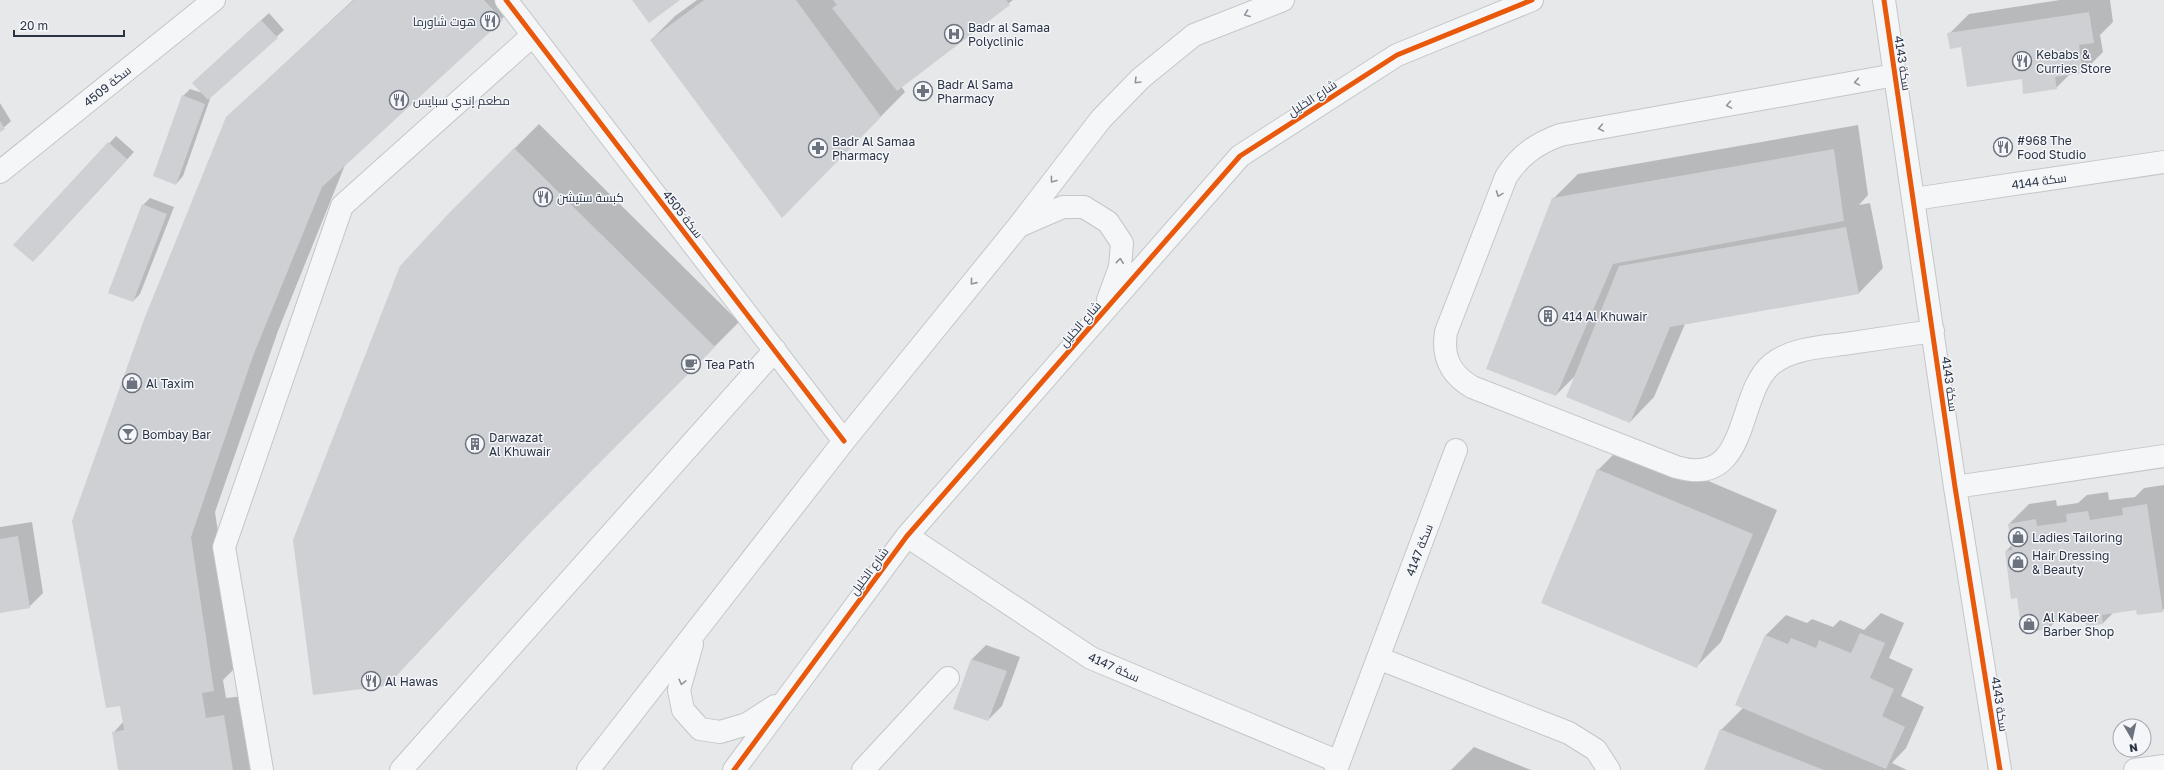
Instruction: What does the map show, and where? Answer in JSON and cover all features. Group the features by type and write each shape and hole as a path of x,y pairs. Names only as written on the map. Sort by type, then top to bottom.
{"street":[{"name":"سكة 4509","path":"0,172 214,0"},
{"name":"سكة 4505","path":"506,0 844,441"},
{"path":"588,770 844,441 1017,228 1101,119 1140,78 1194,34 1283,0"},
{"name":"شارع الخليل","path":"734,770 908,536 1240,156 1397,55 1532,0"},
{"name":"سكة 4143","path":"1884,0 1955,487 2000,770"},
{"path":"262,770 224,547 342,206 533,35"},
{"path":"1895,75 1568,134 1544,141 1529,150 1515,162 1506,177 1446,332 1444,345 1446,358 1452,370 1461,380 1472,387 1676,466 1687,470 1698,470 1712,466 1723,460 1733,450 1758,383 1772,364 1783,357 1805,350 1933,330"},
{"name":"سكة 4144","path":"1914,199 2164,162"},
{"path":"1017,228 1063,207 1084,207 1108,222 1122,243 1120,267 1104,311"},
{"path":"401,770 775,350"},
{"name":"سكة 4147","path":"908,536 1091,658 1338,766 1456,450"},
{"path":"1955,487 2164,456"},
{"path":"696,631 680,690 683,710 700,729 720,732 747,724 787,698"},
{"path":"1378,658 1569,733 1596,750 1609,770"},
{"path":"863,770 948,678"},
{"path":"2136,770 2164,766"}],"building":[{"path":"354,0 484,0 503,20 322,187 253,356 191,537 214,691 202,693 206,718 224,715 233,770 118,770 112,732 124,730 120,706 106,708 72,521 145,317 226,117"},
{"path":"632,0 680,0 649,23"},
{"path":"704,0 796,0 881,117 782,218 650,40"},
{"path":"833,0 1006,0 1010,5 897,91 832,8 837,5"},
{"name":"Kebabs & Curries Store","path":"2089,12 2094,43 2079,45 2083,73 2055,77 2057,89 2023,94 2022,79 1967,87 1961,47 1950,49 1947,33"},
{"path":"261,20 278,38 208,100 192,83"},
{"path":"182,95 205,104 176,185 153,176"},
{"path":"0,121 5,129 0,132"},
{"path":"108,142 127,159 33,262 13,245"},
{"name":"Darwazat Al Khuwair","path":"514,148 715,347 513,550 387,686 313,695 293,540 400,266 451,211"},
{"name":"414 Al Khuwair","path":"1834,149 1844,221 1613,264 1556,396 1486,369 1552,198"},
{"path":"142,204 167,214 133,302 108,293"},
{"path":"1846,227 1859,294 1670,327 1630,423 1566,397 1619,266"},
{"path":"1597,469 1753,534 1697,668 1541,603"},
{"path":"2147,504 2163,612 2137,615 2136,610 2102,615 2103,624 2086,626 2085,618 2049,623 2050,629 2022,633 2017,598 2011,599 2005,551 2012,550 2008,524 2036,519 2037,526 2067,522 2066,514 2088,511 2090,520 2123,515 2122,508"},
{"path":"18,536 30,608 0,613 0,539"},
{"path":"1860,633 1885,643 1870,678 1894,689 1882,716 1905,727 1886,769 1735,705 1765,635 1788,644 1791,638 1816,648 1819,640 1851,653"},
{"path":"971,659 1007,671 988,721 953,709"},
{"path":"1720,729 1824,770 1704,770"}],"cycle path":[{"path":"506,0 844,441"},
{"path":"734,770 907,536 1240,156 1397,55 1532,0"},
{"path":"1884,0 1955,487 2000,770"}],"place":[{"name":"هوت شاورما","path":"490,21"},
{"name":"Badr al Samaa Polyclinic","path":"954,34"},
{"name":"Kebabs & Curries Store","path":"2022,61"},
{"name":"Badr Al Sama Pharmacy","path":"923,91"},
{"name":"مطعم إندي سبايس","path":"399,100"},
{"name":"#968 The Food Studio","path":"2003,147"},
{"name":"Badr Al Samaa Pharmacy","path":"818,148"},
{"name":"كبسة ستيشن","path":"543,197"},
{"name":"414 Al Khuwair","path":"1548,316"},
{"name":"Tea Path","path":"691,364"},
{"name":"Al Taxim","path":"132,383"},
{"name":"Bombay Bar","path":"128,434"},
{"name":"Darwazat Al Khuwair","path":"475,444"},
{"name":"Ladies Tailoring","path":"2018,537"},
{"name":"Hair Dressing & Beauty","path":"2018,562"},
{"name":"Al Kabeer Barber Shop","path":"2029,624"},
{"name":"Al Hawas","path":"371,681"}]}
